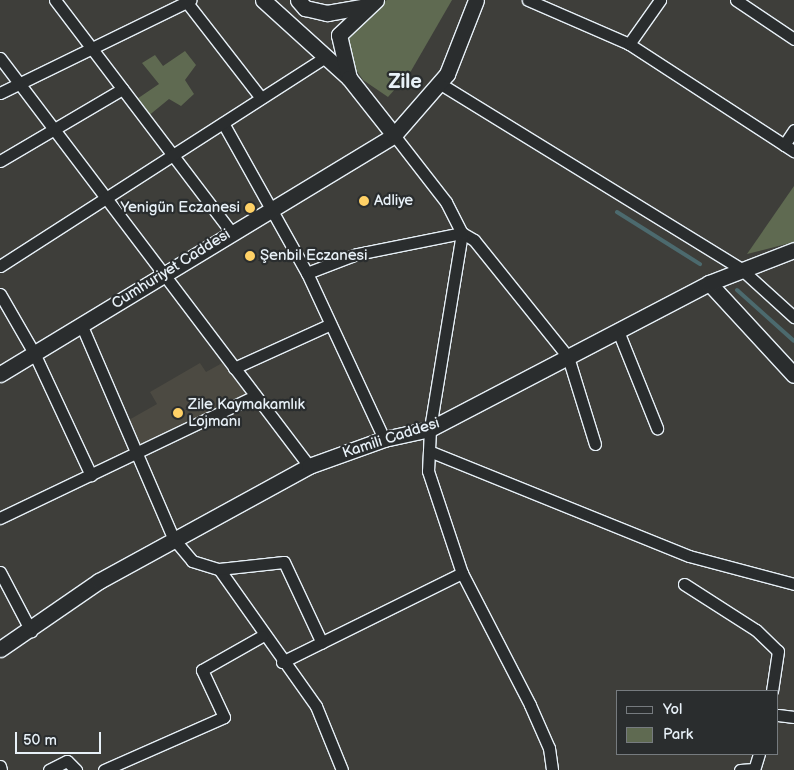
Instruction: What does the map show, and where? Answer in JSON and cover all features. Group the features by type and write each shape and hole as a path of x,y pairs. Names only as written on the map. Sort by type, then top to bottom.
{"street":[{"path":"55,0 231,232"},
{"path":"263,0 348,78 446,202 462,233 474,240 568,358 595,444"},
{"path":"298,0 306,8 328,13 371,3"},
{"name":"Cumhuriyet Caddesi","path":"0,374 270,208 394,135 447,74 476,0"},
{"path":"528,0 629,44 794,151"},
{"path":"629,44 660,0"},
{"path":"736,0 794,39"},
{"path":"0,93 188,1 261,98"},
{"path":"348,78 339,35 371,3"},
{"path":"0,266 325,57"},
{"path":"0,58 104,199 309,466"},
{"path":"439,83 741,270 794,317"},
{"path":"0,160 122,89"},
{"path":"223,122 307,273 329,325 384,439"},
{"path":"784,145 794,130"},
{"path":"307,273 358,254 462,233"},
{"path":"462,233 430,428 428,471 437,507 462,572 530,705 549,748 552,770"},
{"name":"Kamili Caddesi","path":"0,649 31,631 100,580 172,538 309,466 384,439 430,428 568,358 709,282 794,250"},
{"path":"709,282 794,375"},
{"path":"0,294 34,353 91,475"},
{"path":"81,324 172,538 192,561 220,569 284,562 322,644"},
{"path":"234,368 329,325"},
{"path":"618,331 656,428"},
{"path":"0,518 138,455 255,396"},
{"path":"429,451 689,556 794,584"},
{"path":"220,569 262,636 316,706 342,770"},
{"path":"0,572 31,631"},
{"path":"282,662 322,644 462,572"},
{"path":"684,584 756,630 778,651 772,690"},
{"path":"104,770 137,765 224,717 202,670 262,636"},
{"path":"779,715 794,717"},
{"path":"740,770 754,769 759,755"},
{"path":"49,770 67,761 76,770"},
{"path":"0,766 1,770"}],"shaded area":[{"name":"Zile Kaymakamlık Lojmanı","path":"224,362 249,394 140,451 127,421 157,404 150,392 200,363 206,372"}],"green space":[{"path":"387,0 452,0 411,71 388,97 363,80 348,58 349,35 366,14"},
{"path":"185,51 196,65 185,80 194,94 181,106 169,99 147,117 134,101 159,84 142,63 155,55 163,66"},
{"path":"794,186 794,242 747,254"}],"waterway":[{"path":"617,212 700,264"},
{"path":"737,290 794,341"}],"place":[{"name":"Adliye","path":"364,201"},
{"name":"Yenigün Eczanesi","path":"250,208"},
{"name":"Şenbil Eczanesi","path":"250,256"},
{"name":"Zile Kaymakamlık Lojmanı","path":"178,413"}],"district":[{"name":"Zile","path":"405,82"}]}
